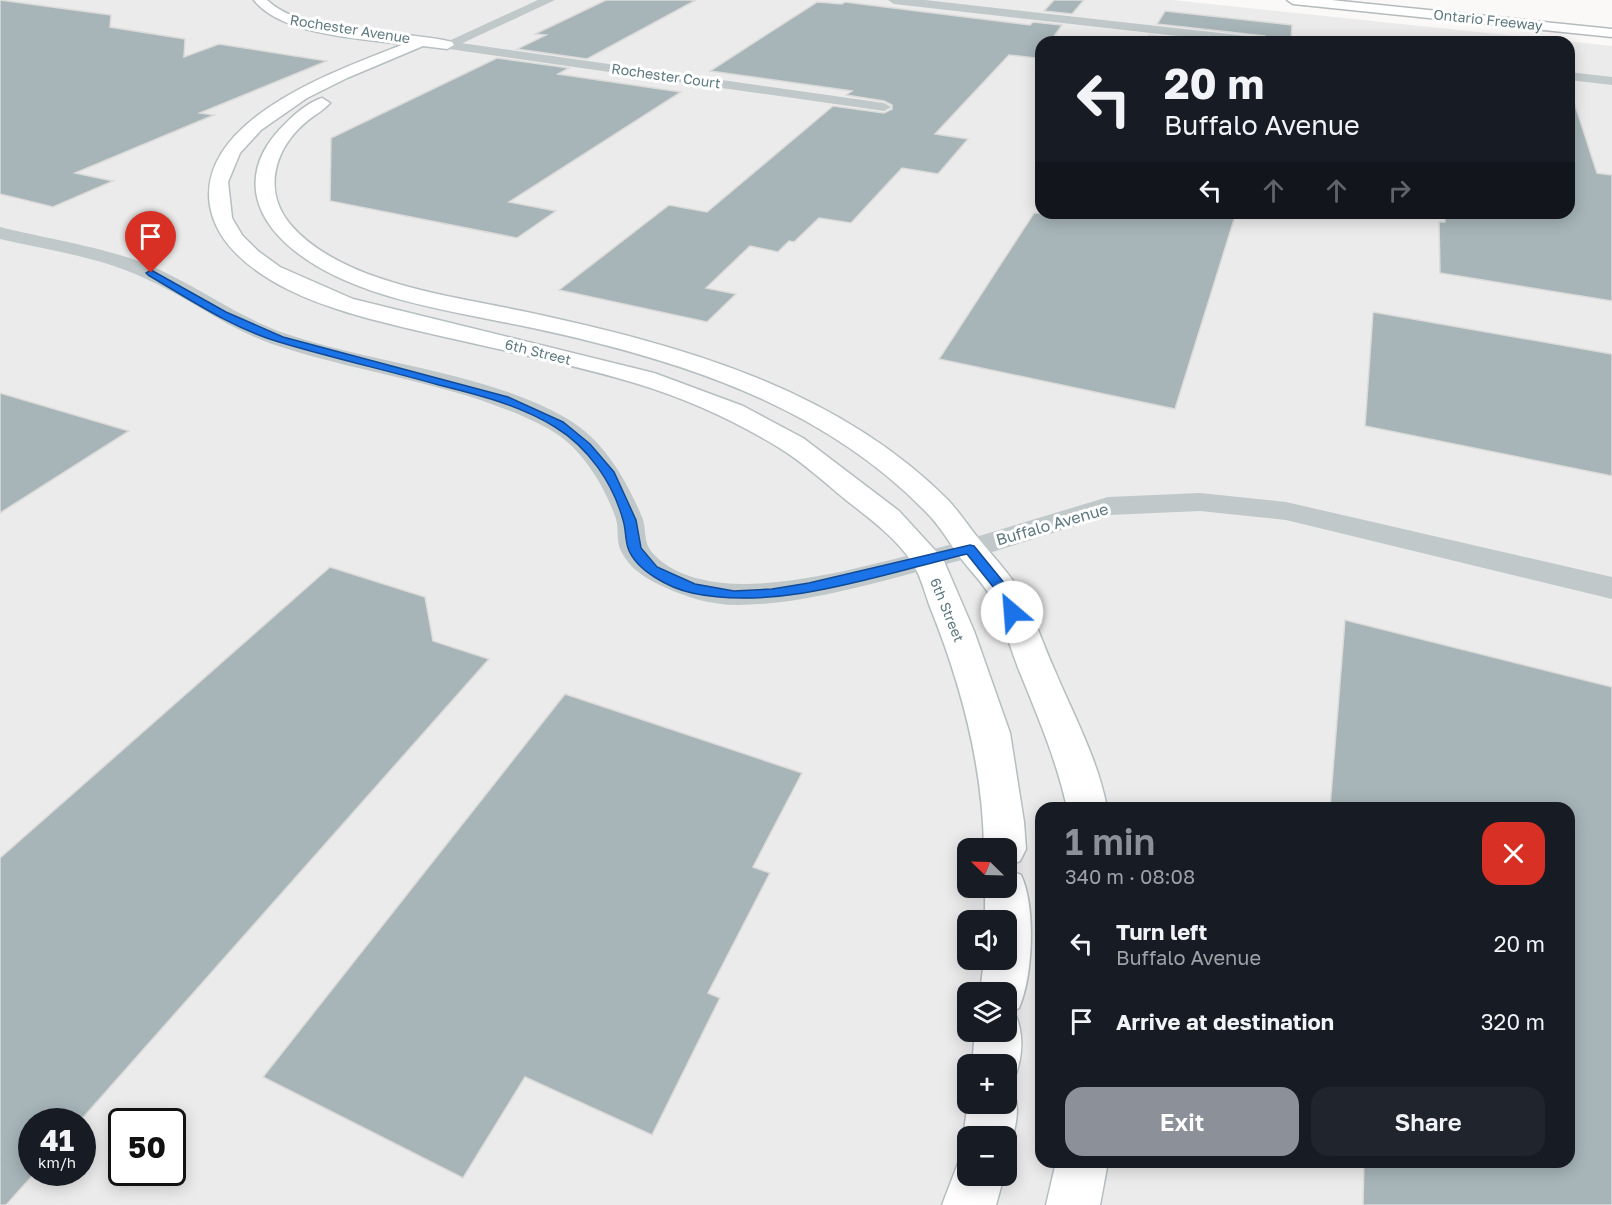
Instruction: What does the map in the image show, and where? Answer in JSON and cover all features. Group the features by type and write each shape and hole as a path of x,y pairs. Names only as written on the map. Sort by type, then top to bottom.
{"main road":[{"name":"Rochester Avenue","path":"260,0 264,8 288,20 331,29 447,45"},
{"name":"Ontario Freeway","path":"1293,0 1612,33"},
{"name":"6th Street","path":"424,41 300,96 263,120 236,146 220,174 218,205 224,223 243,248 262,265 292,282 343,304 645,378 734,412 779,435 824,466 888,518 927,559 957,631 992,733 1005,838"},
{"name":"6th Street","path":"447,45 343,92 317,106 288,130 274,147 263,169 262,183 268,210 278,224 304,248 339,269 386,285 628,343 733,374 807,409 874,450 937,506 1004,592 1081,775 1086,802"},
{"path":"1004,982 1008,946 1006,898"},
{"path":"1073,1205 1081,1168"},
{"path":"969,1205 975,1186"}],"street":[{"name":"6th Street","path":"424,41 519,0"},
{"name":"6th Street","path":"447,45 549,0"},
{"path":"894,0 1212,36"},
{"name":"Rochester Court","path":"447,45 884,107"},
{"path":"1575,77 1612,81"},
{"name":"Buffalo Avenue","path":"0,232 110,260 151,273 223,314 279,339 505,399 559,424 586,447 608,472 630,520 634,549 652,570 693,588 734,595 772,593 809,587 970,549 1108,506 1200,502 1286,511 1612,588"}],"shaded area":[{"path":"0,0 1172,0 1516,36 1035,36 1035,219 1575,219 1575,42 1612,46 1612,1205 0,1205"}],"building":[{"path":"0,0 111,15 110,27 185,39 184,57 219,44 327,61 200,113 214,115 75,173 113,181 53,207 0,194"},
{"path":"606,0 696,0 587,59 517,49 546,35 535,34"},
{"path":"1054,0 1084,0 1072,14 1044,11"},
{"path":"817,2 842,4 845,2 1030,25 1033,22 1062,25 1054,36 1035,36 1035,58 1009,55 935,134 968,139 938,174 902,168 851,223 819,218 794,242 789,241 778,252 750,246 706,288 736,294 707,322 559,290 669,205 707,212 833,106 884,113 892,109 892,105 884,101 846,95 852,91 710,71"},
{"path":"1165,11 1292,25 1291,36 1265,36 1157,24"},
{"path":"497,58 569,68 558,74 681,92 509,202 556,211 517,238 330,201 331,138"},
{"path":"1575,105 1597,173 1612,175 1612,301 1440,273 1439,222 1445,222 1445,219 1575,219"},
{"path":"1034,213 1035,219 1234,219 1175,409 939,359"},
{"path":"1373,312 1612,354 1612,476 1365,426"},
{"path":"0,393 129,431 0,513"},
{"path":"330,567 425,597 433,641 489,659 91,1108 18,1108 18,1186 23,1186 6,1205 0,1205 0,858"},
{"path":"1345,620 1612,687 1612,1205 1363,1205 1364,1168 1575,1168 1575,802 1330,802"},
{"path":"565,694 802,773 753,867 770,873 708,993 720,998 652,1135 525,1077 463,1178 263,1077"}],"route":[{"path":"151,273 223,314 279,339 331,355 505,399 559,424 586,447 608,472 630,520 634,549 652,570 693,588 734,595 772,593 809,587 970,549 1004,592 1012,612"}]}
